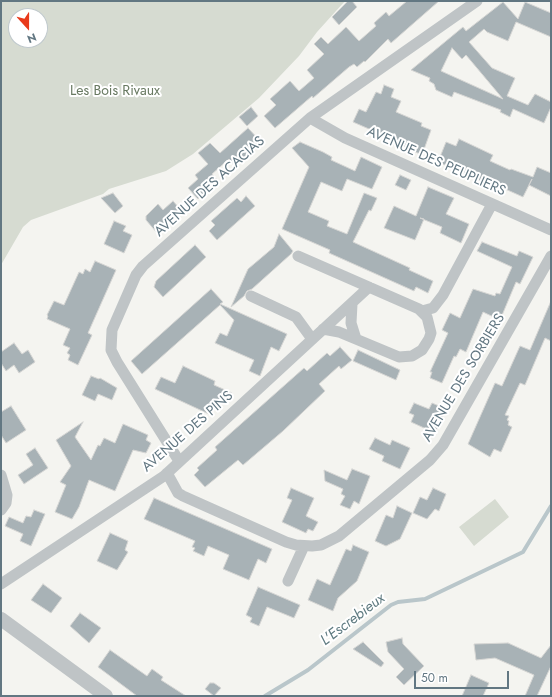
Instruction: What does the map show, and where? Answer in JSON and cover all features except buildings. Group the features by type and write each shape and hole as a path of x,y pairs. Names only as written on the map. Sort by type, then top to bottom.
{"street":[{"name":"AVENUE DES ACACIAS","path":"179,461 113,355 111,336 116,319 139,270 310,118 477,1"},
{"name":"AVENUE DES PEUPLIERS","path":"310,118 345,138 551,230"},
{"path":"422,311 433,308 443,295 492,204"},
{"path":"298,256 422,311 429,322 429,340 422,350 412,356 393,356 339,332 323,329"},
{"name":"AVENUE DES SORBIERS","path":"167,473 178,492 183,496 286,542 304,546 321,545 339,536 438,452 449,437 551,256"},
{"path":"356,339 351,323 352,304 369,288"},
{"path":"251,296 296,317 312,339"},
{"name":"AVENUE DES PINS","path":"1,584 167,473 298,355 312,339 352,304"},
{"path":"1,475 7,495 6,503 1,510"},
{"path":"288,581 304,546"},
{"path":"1,619 106,696"}],"green space":[{"name":"Les Bois Rivaux","path":"1,1 345,1 317,32 299,56 259,98 193,154 166,171 109,189 103,194 31,220 23,227 1,265"},
{"path":"495,499 509,517 474,546 459,527"}],"waterway":[{"name":"L'Escrebieux","path":"265,696 308,670 391,605 398,602 425,599 523,552 551,506"}]}
